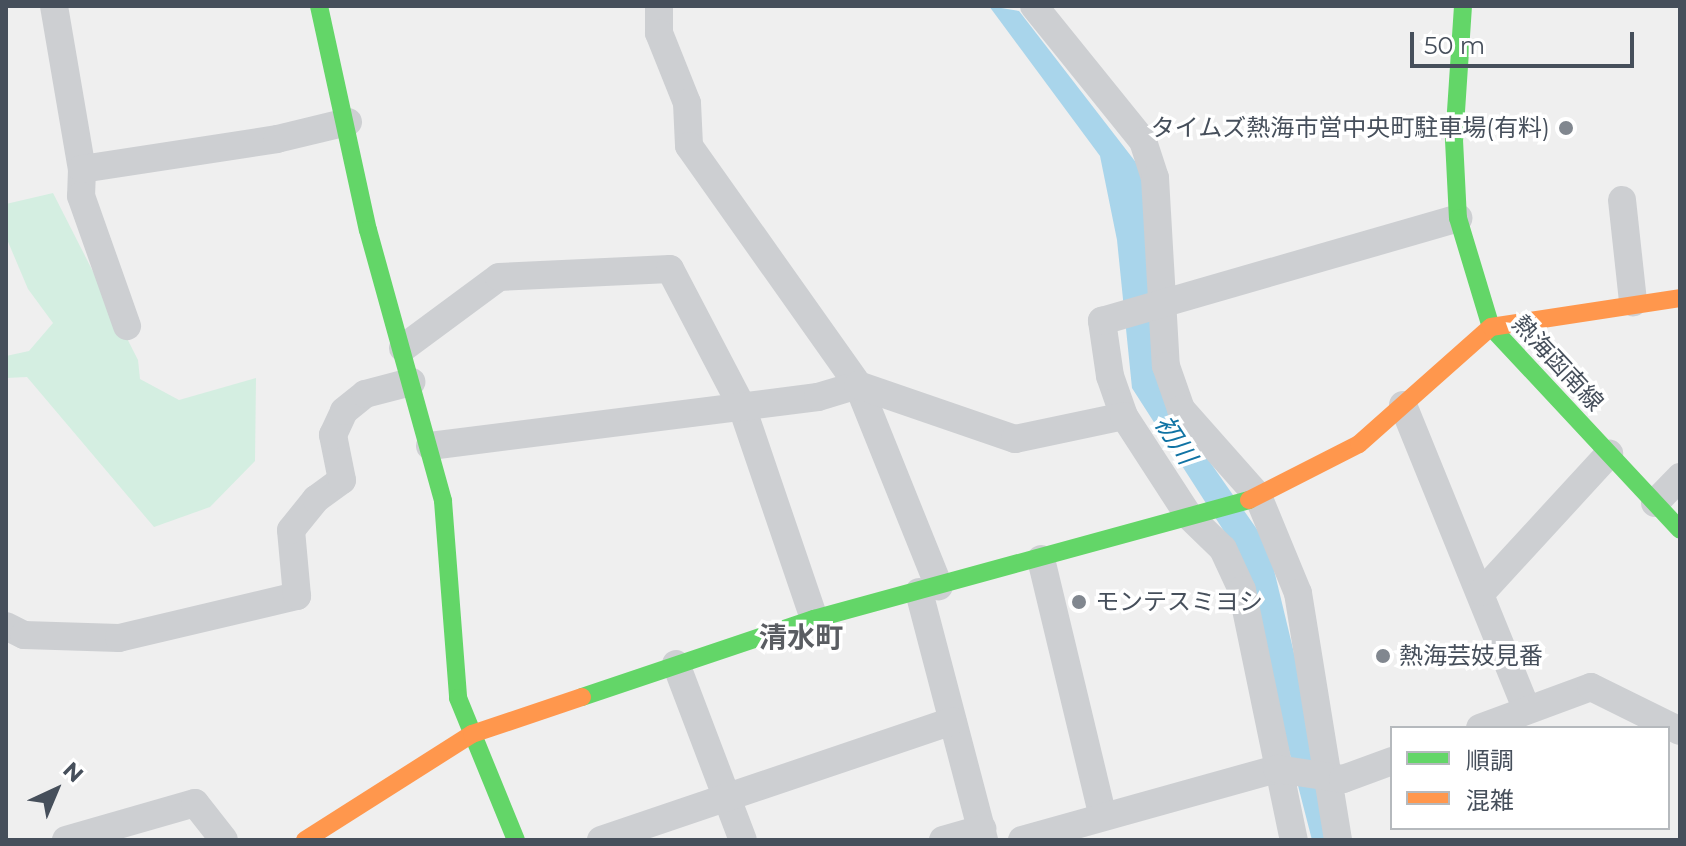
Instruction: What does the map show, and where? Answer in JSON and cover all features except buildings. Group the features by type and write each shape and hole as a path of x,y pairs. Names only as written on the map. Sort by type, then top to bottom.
{"street":[{"path":"54,6 82,169 81,196 127,326"},
{"path":"319,6 348,122 368,230 443,501 458,698 516,840"},
{"path":"659,6 659,33 687,103 689,146 858,385 929,589 952,721 983,835 943,840"},
{"path":"1034,6 1143,141 1155,178 1165,304 1166,366 1181,409 1252,499 1298,593 1338,840"},
{"name":"熱海函南線","path":"1463,6 1454,140 1458,218 1491,327 1680,530"},
{"path":"82,169 277,139 348,122"},
{"path":"1622,200 1633,302"},
{"path":"1294,840 1242,590 1223,549 1124,416 1110,376 1102,321 1458,218"},
{"path":"403,348 499,277 670,269 742,407 814,619"},
{"path":"305,840 472,734 814,619 1252,499 1359,444 1491,327 1633,302 1680,298"},
{"path":"6,626 24,635 119,638 297,596 291,530 316,499 342,480 333,435 344,411 365,394 411,382"},
{"path":"430,446 818,397 858,385 1015,439 1124,416"},
{"path":"1403,405 1482,592 1527,710"},
{"path":"1482,592 1609,454"},
{"path":"1655,503 1680,477"},
{"path":"1041,559 1103,817"},
{"path":"676,664 743,840"},
{"path":"1485,726 1591,687 1670,726"},
{"path":"601,840 952,721"},
{"path":"1022,840 1277,769 1343,779 1390,762"},
{"path":"66,840 195,803 224,840"}],"green space":[{"path":"53,193 138,360 140,379 179,400 256,378 255,461 210,507 154,527 27,377 6,378 6,356 29,351 53,323 28,289 6,237 6,204"}],"water":[{"name":"初川","path":"989,6 1019,11 1141,169 1170,405 1268,545 1339,840 1312,840 1238,553 1132,388 1117,240 1100,156"}],"traffic: fast":[{"path":"319,6 368,230 443,501 458,698 516,840"},
{"path":"1463,6 1454,140 1458,218 1491,327 1680,530"},
{"path":"582,697 814,619 1249,500"}],"traffic: slow":[{"path":"1249,500 1359,444 1491,327 1680,298"},
{"path":"305,840 472,734 582,697"}],"place":[{"name":"タイムズ熱海市営中央町駐車場(有料)","path":"1566,128"},
{"name":"モンテスミヨシ","path":"1079,602"},
{"name":"熱海芸妓見番","path":"1383,656"}],"district":[{"name":"清水町","path":"801,637"}]}
